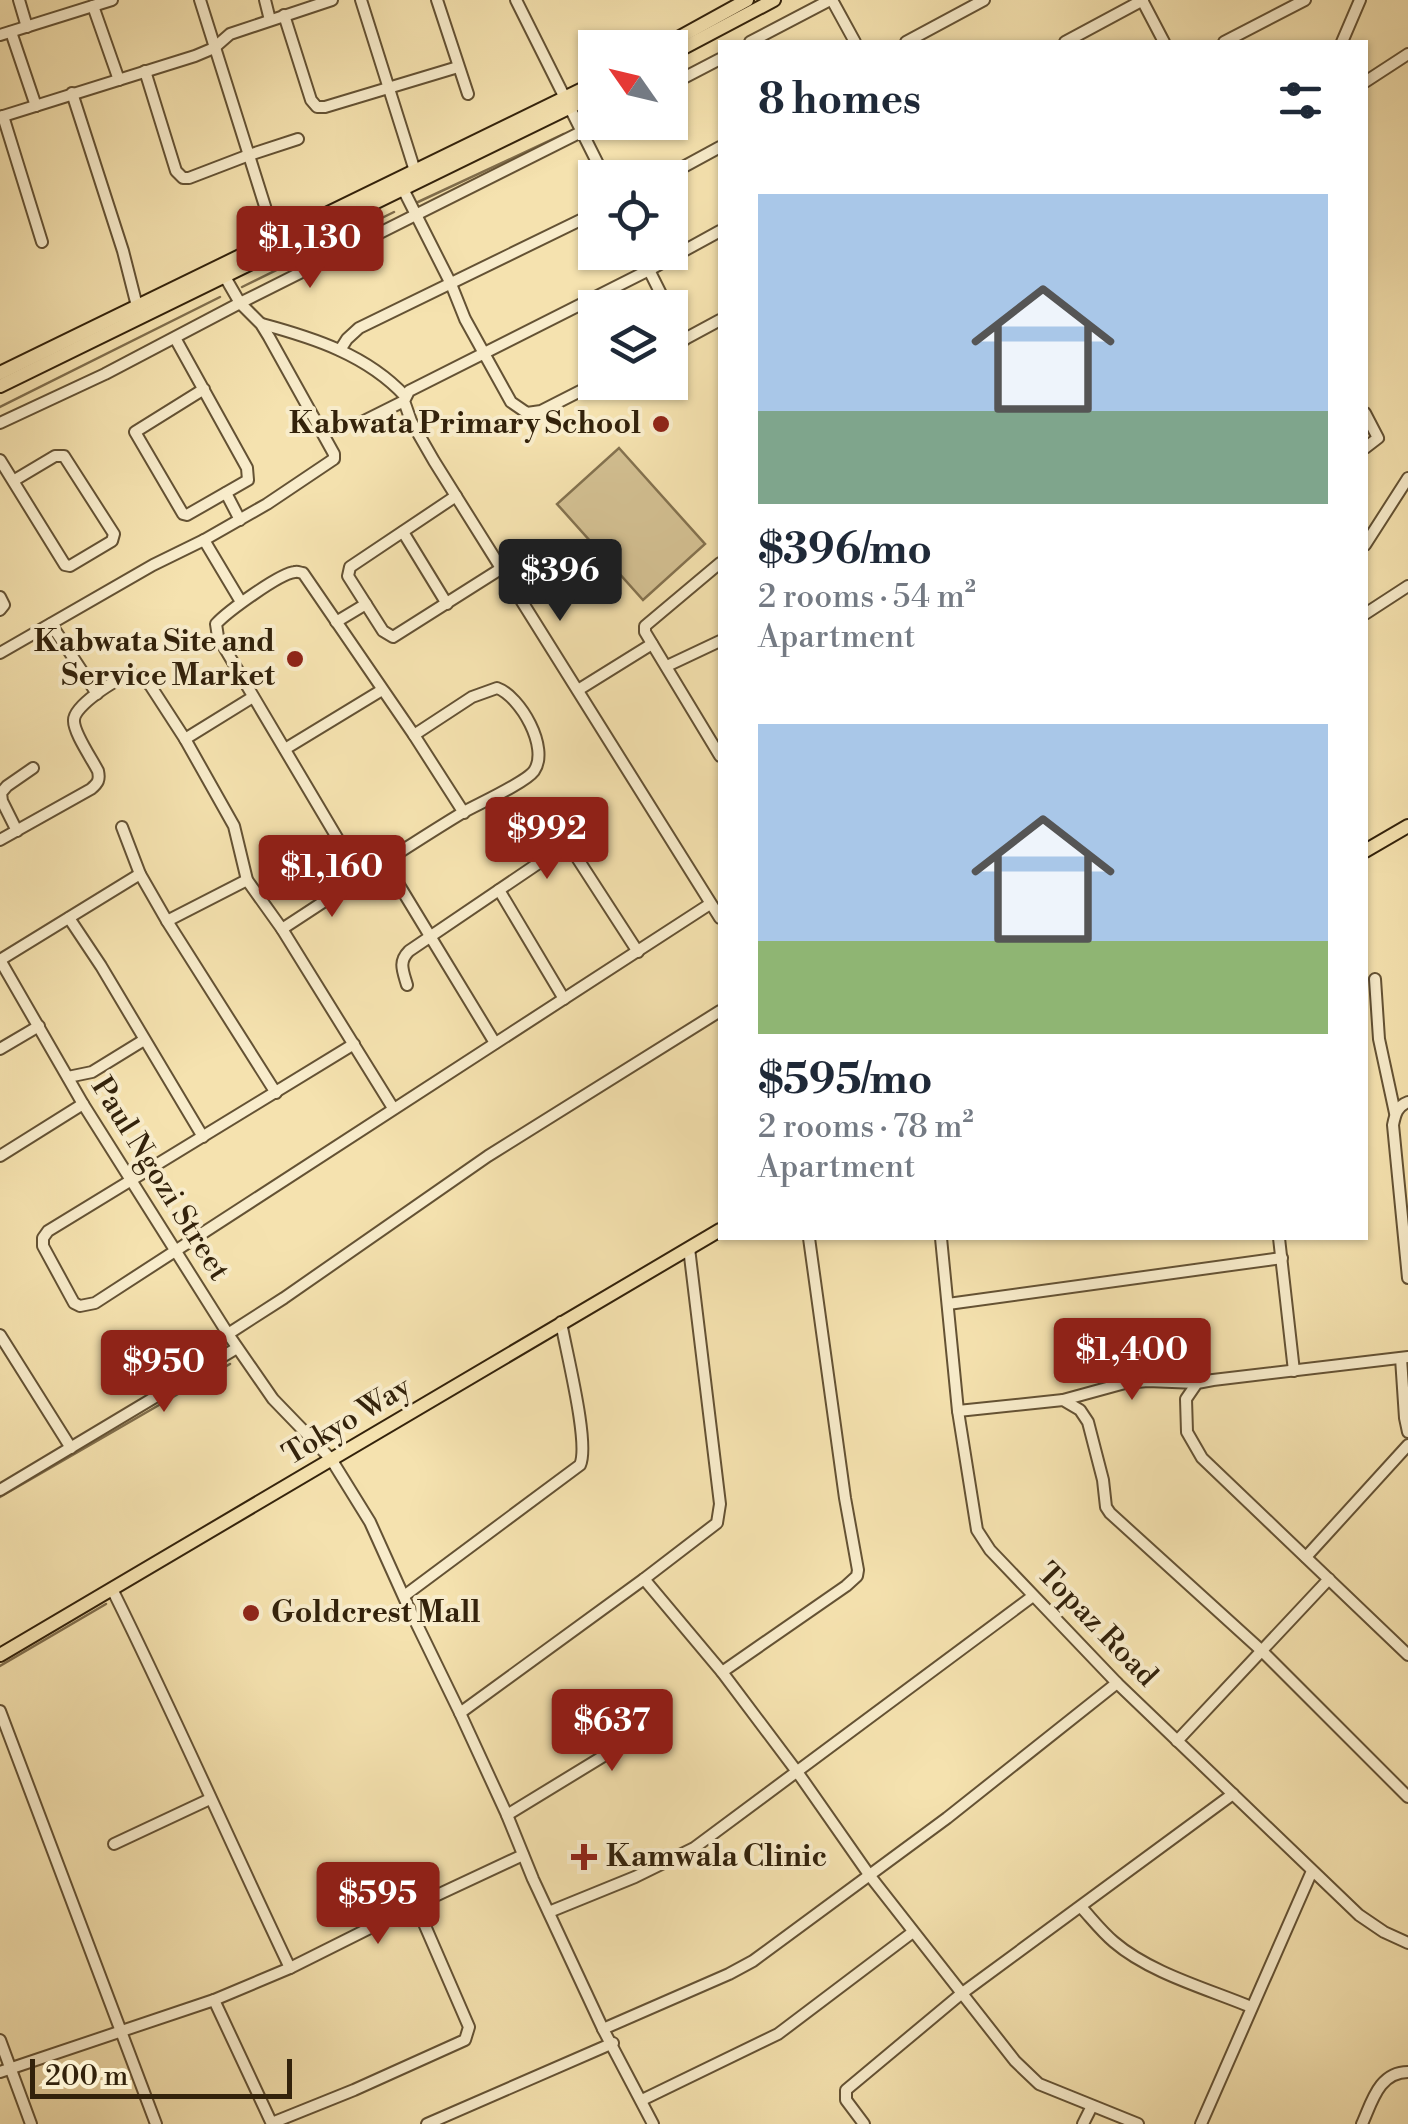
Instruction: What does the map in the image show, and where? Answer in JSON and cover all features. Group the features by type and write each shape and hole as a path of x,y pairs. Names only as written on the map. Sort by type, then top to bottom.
{"main road":[{"path":"688,33 748,0"},
{"path":"688,45 774,0"},
{"path":"0,386 403,189 578,96"},
{"path":"1,367 137,306 415,171 578,100"},
{"path":"1368,850 1408,826"},
{"name":"Tokyo Way","path":"0,1655 718,1231"}],"street":[{"path":"20,0 27,27"},
{"path":"36,106 6,34 112,0"},
{"path":"200,0 275,238"},
{"path":"265,0 270,20"},
{"path":"42,242 1,116 214,48 230,34 332,0"},
{"path":"361,0 415,171"},
{"path":"437,0 468,94"},
{"path":"516,0 578,122"},
{"path":"754,40 831,0 853,40"},
{"path":"910,40 984,0"},
{"path":"1068,40 1142,0 1163,40"},
{"path":"1228,40 1305,0"},
{"path":"1343,40 1360,0"},
{"path":"93,6 119,80"},
{"path":"284,15 310,100 317,107 458,67"},
{"path":"1368,80 1408,54"},
{"path":"688,76 718,60"},
{"path":"145,71 179,176 189,178 298,139"},
{"path":"72,93 137,306"},
{"path":"0,424 578,135"},
{"path":"688,164 718,148"},
{"path":"403,189 511,402 527,412 541,411 578,392"},
{"path":"340,350 359,328 578,220"},
{"path":"688,248 718,232"},
{"path":"362,422 404,399 409,391 648,270 658,290"},
{"path":"0,653 152,565 240,520 334,460 303,395 261,324 240,303 225,277"},
{"path":"688,338 718,321"},
{"path":"261,324 294,332 364,362 404,399 410,421 718,915"},
{"path":"176,338 204,389 249,475 248,480 187,515 135,434 204,389"},
{"path":"1368,419 1378,438 1368,446"},
{"path":"0,460 13,482 65,565 70,566 112,541 114,534 64,456 55,456 13,482"},
{"path":"1368,540 1408,478"},
{"path":"226,494 240,520"},
{"path":"456,496 350,567 348,576 383,632 394,638 502,568"},
{"path":"403,532 447,604"},
{"path":"204,540 241,602"},
{"path":"718,565 645,626 718,753"},
{"path":"361,878 216,630 216,624 241,602 289,574 303,574 464,812"},
{"path":"1368,612 1408,586"},
{"path":"0,596 4,605 0,610"},
{"path":"336,622 366,604"},
{"path":"51,624 96,694"},
{"path":"667,666 718,642"},
{"path":"578,690 652,644"},
{"path":"0,840 98,783 98,770 74,726 73,716 96,694 125,677 143,678 185,739 234,826 247,880 282,929 393,1108"},
{"path":"282,929 464,812 531,775 538,762 536,741 523,711 506,691 497,688 472,698 414,736"},
{"path":"285,749 382,690"},
{"path":"185,739 254,697"},
{"path":"17,831 1,794 34,768"},
{"path":"122,828 140,874 167,921 276,1093"},
{"path":"408,985 402,957 567,847 638,952"},
{"path":"385,862 495,1043"},
{"path":"0,960 140,874"},
{"path":"167,921 247,880"},
{"path":"499,890 564,999"},
{"path":"354,1044 57,1224 43,1238 43,1246 74,1303 95,1303 710,904"},
{"path":"69,918 203,1137"},
{"name":"Paul Ngozi Street","path":"0,960 83,1104 237,1348 273,1399 330,1460 370,1522 548,1912 654,2124"},
{"path":"1375,979 1380,1040 1395,1114 1408,1278"},
{"path":"228,1334 488,1156 718,1012"},
{"path":"0,1049 39,1026"},
{"path":"68,1078 92,1072 144,1040"},
{"path":"1395,1114 1408,1102"},
{"path":"0,1156 83,1104"},
{"path":"722,1672 857,1576 809,1240"},
{"name":"Topaz Road","path":"941,1240 958,1411 977,1530 990,1550 1117,1684 1359,1916 1408,1943"},
{"path":"1279,1240 1294,1371"},
{"path":"460,1713 717,1522 720,1511 689,1248"},
{"path":"948,1304 1282,1258"},
{"path":"404,1596 580,1466 580,1425 561,1322"},
{"path":"0,1334 71,1448"},
{"path":"0,1490 237,1348"},
{"path":"958,1411 1062,1400 1125,1383 1198,1384 1404,1358 1404,1418 1408,1432"},
{"path":"1198,1384 1186,1400 1187,1432 1195,1448 1406,1650"},
{"path":"1062,1400 1086,1416 1110,1512 1262,1651 1408,1797"},
{"path":"1306,1557 1408,1445"},
{"path":"644,1579 722,1672 870,1876 1029,2076 1052,2090 1138,2124"},
{"path":"1177,1741 1329,1579"},
{"path":"112,1589 290,1968"},
{"path":"548,1912 694,1848 1033,1596"},
{"path":"603,2028 742,1968 870,1876 1117,1684"},
{"path":"507,1815 620,1746 622,1736 596,1698"},
{"path":"0,1711 156,2124"},
{"path":"864,2124 846,2100 846,2090 961,1994 1234,1794"},
{"path":"114,1844 210,1800"},
{"path":"5,2070 214,2000 290,1968 524,1855"},
{"path":"1201,2124 1312,1871"},
{"path":"214,2000 272,2124 464,2040 469,2026 416,1904"},
{"path":"1081,1907 1132,1955 1251,2007"},
{"path":"642,2100 778,2034 914,1932"},
{"path":"0,2040 5,2070 31,2124"},
{"path":"427,2124 612,2043"},
{"path":"1362,2124 1380,2085 1390,2075 1408,2072"},
{"path":"1083,2124 1092,2106"}],"shaded area":[{"path":"619,448 705,544 643,600 557,504"}],"waterway":[{"path":"418,202 564,134"},
{"path":"242,287 394,212"},
{"path":"0,407 220,297"},
{"path":"0,1497 230,1364"},
{"path":"0,1666 106,1604"}],"place":[{"name":"Kabwata Primary School","path":"661,424"},
{"name":"Kabwata Site and Service Market","path":"295,659"},
{"name":"Goldcrest Mall","path":"251,1613"},
{"name":"Kamwala Clinic","path":"584,1857"}]}
